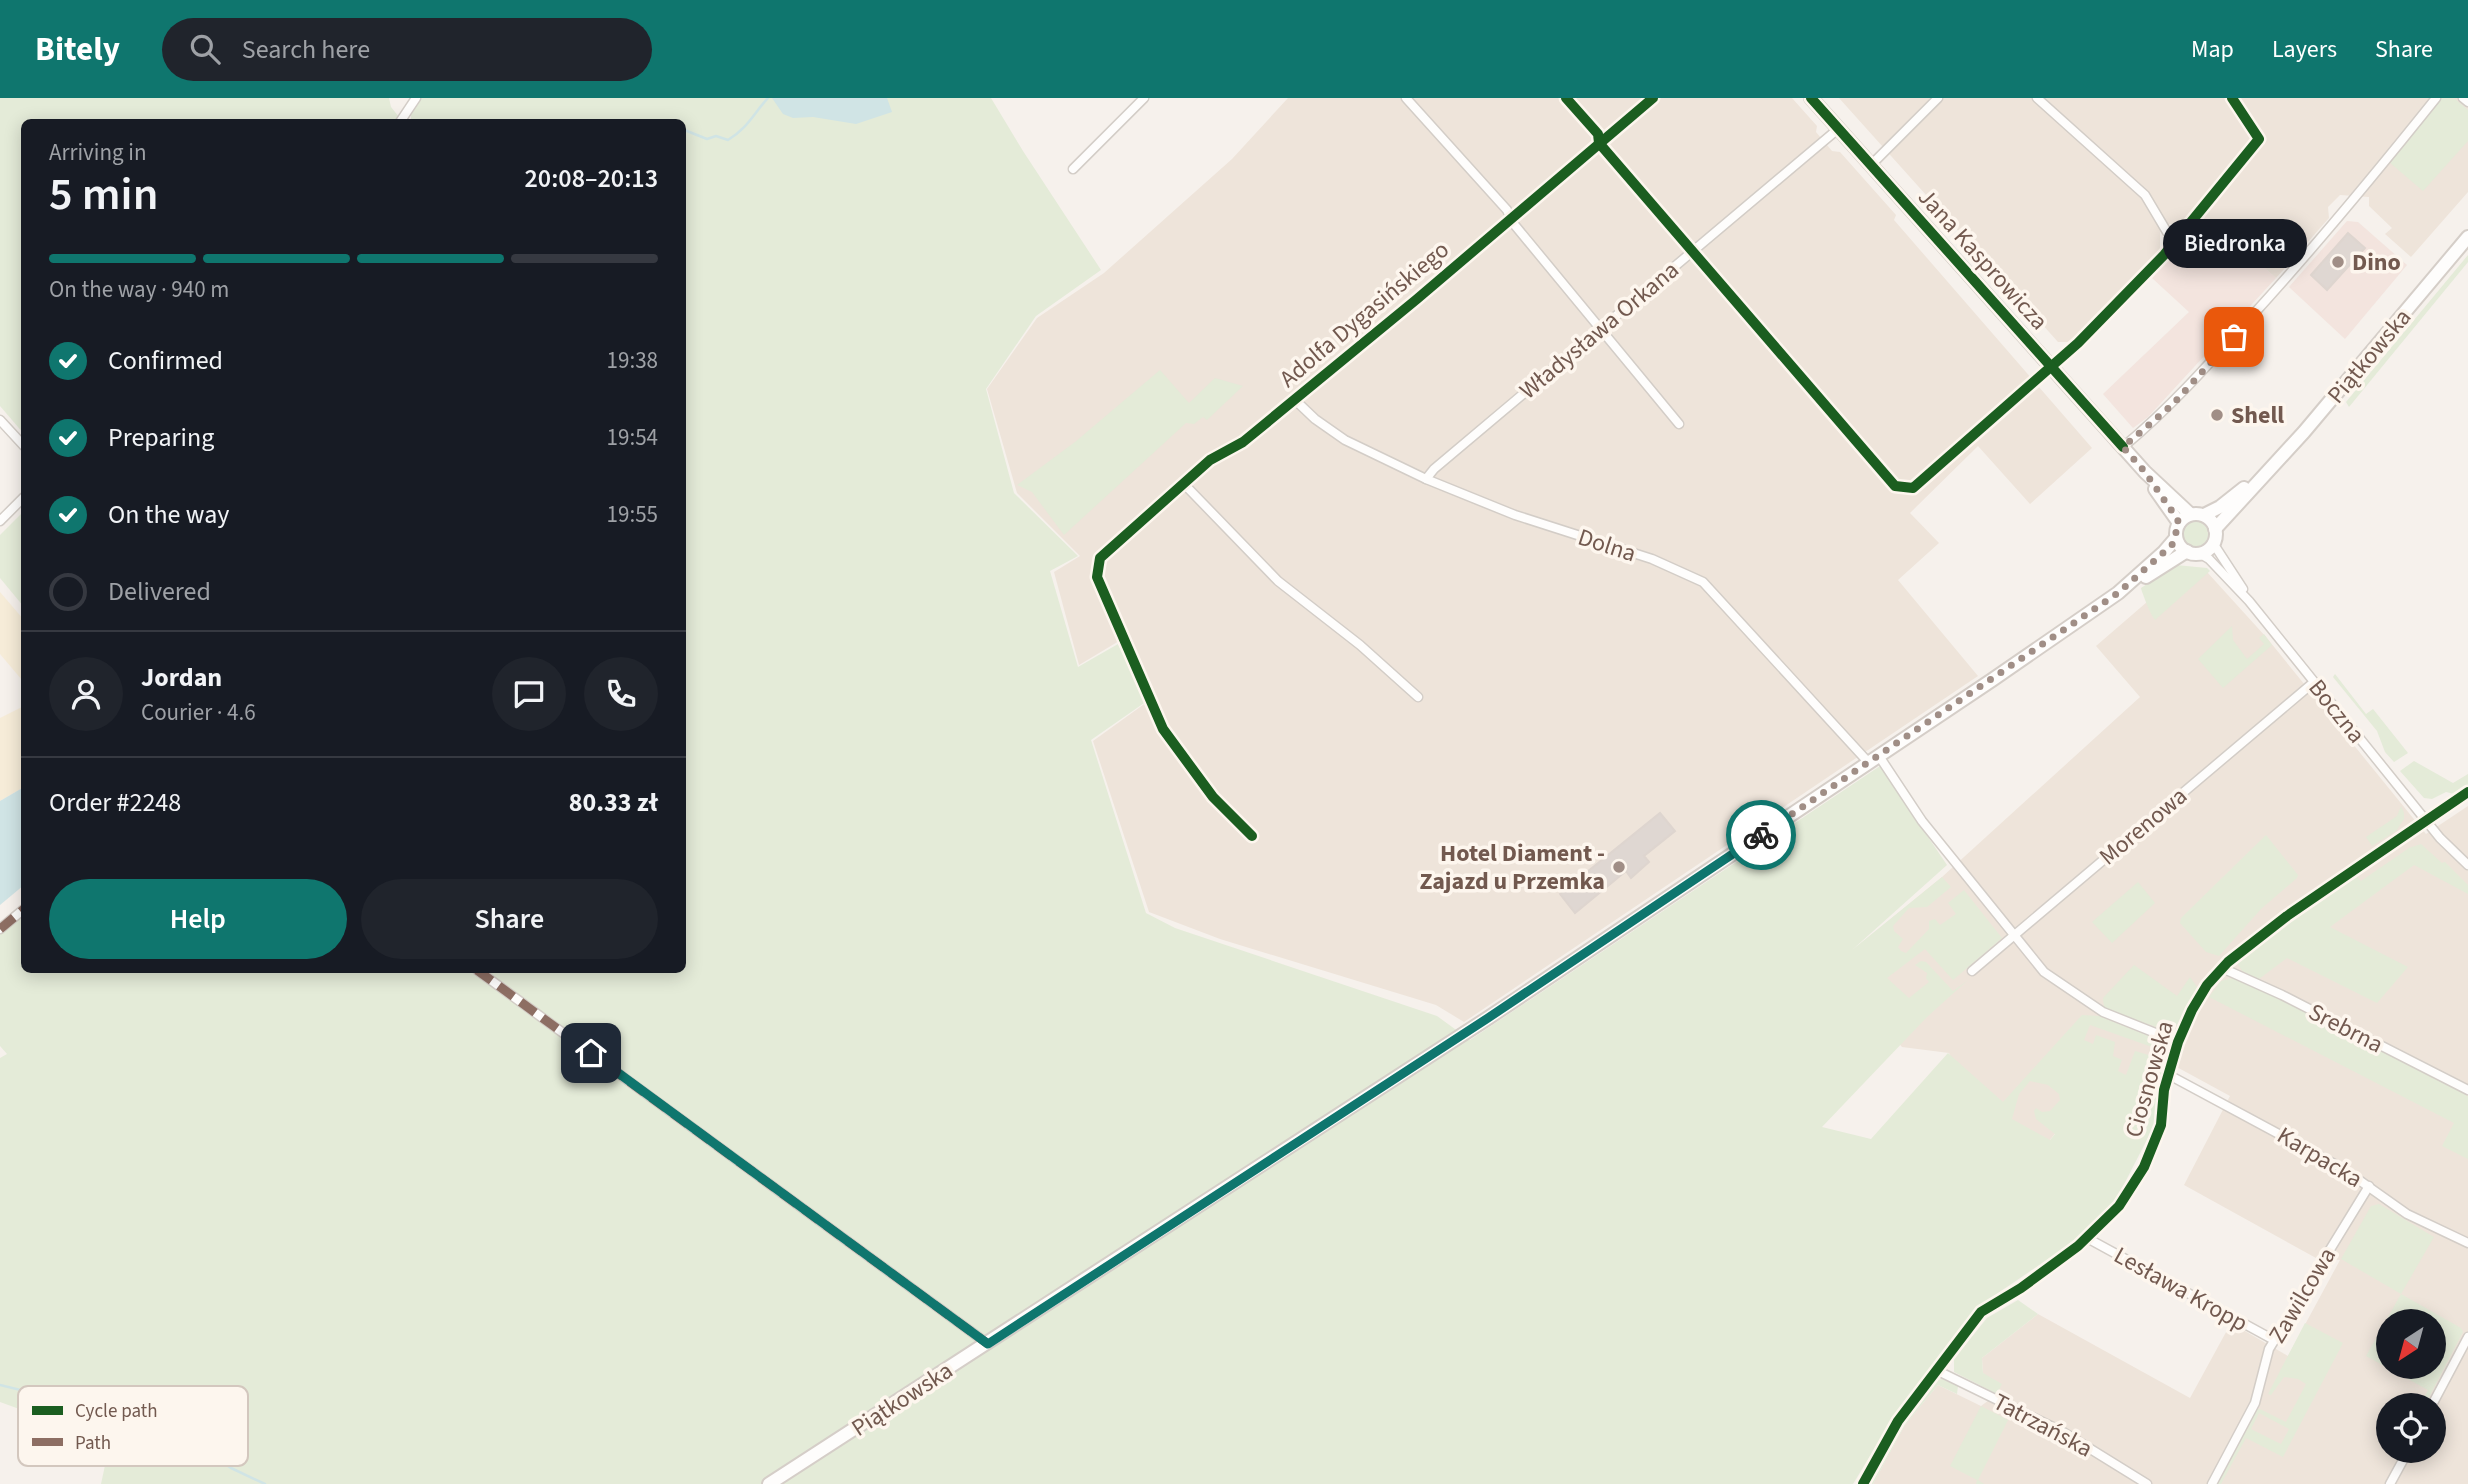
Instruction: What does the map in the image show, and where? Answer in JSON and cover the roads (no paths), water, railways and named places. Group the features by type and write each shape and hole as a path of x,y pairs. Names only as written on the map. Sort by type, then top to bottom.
{"main road":[{"name":"Jana Kasprowicza","path":"1811,98 2145,472 2179,523"},
{"name":"Piątkowska","path":"2215,528 2317,418 2468,237"},
{"name":"Piątkowska","path":"2197,515 2220,507 2266,471"},
{"name":"Jana Kasprowicza","path":"2145,472 2197,515"},
{"path":"2197,515 2215,528 2213,543 2193,552 2176,538 2179,523 2197,515"},
{"name":"Piątkowska","path":"2118,593 2176,538"},
{"name":"Piątkowska","path":"769,1484 1488,1018 2118,593 2193,552"}],"street":[{"path":"1073,169 1144,98"},
{"path":"1406,98 1507,210 1510,219 1679,424"},
{"path":"1566,98 1598,134 1598,143 1692,254 1895,486 1913,488 2078,343 2176,240 2259,139 2232,98"},
{"name":"Adolfa Dygasińskiego","path":"1252,836 1213,797 1163,729 1097,577 1100,558 1210,460 1243,442 1417,299 1653,98"},
{"path":"1871,165 1938,98"},
{"path":"2037,98 2145,195 2167,232 2176,240"},
{"path":"2123,447 2172,405 2224,349 2348,208 2436,98"},
{"path":"2463,98 2468,102"},
{"path":"402,119 414,99"},
{"name":"Władysława Orkana","path":"1426,479 1434,469 1838,129"},
{"name":"Dolna","path":"1294,399 1315,419 1345,440 1426,479 1515,515 1652,559 1703,582 1874,759 2044,972 2076,997 2103,1012 2178,1042"},
{"path":"0,420 21,443"},
{"path":"1185,485 1278,581 1360,645 1418,697"},
{"path":"0,521 21,500"},
{"name":"Boczna","path":"2213,543 2249,601"},
{"name":"Boczna","path":"2193,552 2209,559 2249,601 2426,820 2468,865"},
{"name":"Morenowa","path":"1972,971 2314,682"},
{"name":"Ciosnowska","path":"1863,1484 1898,1421 1981,1312 2021,1288 2087,1238 2119,1206 2144,1167 2161,1125 2165,1090 2178,1042 2207,985 2222,968 2300,906 2468,792"},
{"path":"0,929 21,912"},
{"name":"Srebrna","path":"2222,968 2282,995 2468,1090"},
{"path":"481,973 988,1344"},
{"name":"Karpacka","path":"2169,1075 2342,1168 2407,1213 2468,1243"},
{"name":"Zawilcowa","path":"2212,1484 2255,1403 2274,1340 2369,1186"},
{"name":"Lesława Kropp","path":"2087,1238 2274,1340"},
{"path":"2438,1393 2468,1337"},
{"name":"Tatrzańska","path":"1936,1370 2063,1432 2147,1484"},
{"path":"2390,1484 2401,1463"}],"waterway":[{"path":"686,131 707,139 716,136 728,140 745,126 768,98"},
{"path":"0,1385 18,1389"},
{"path":"228,1466 265,1484"}],"place":[{"name":"Dino","path":"2338,262"},
{"name":"Biedronka","path":"2234,337"},
{"name":"Shell","path":"2217,415"},
{"name":"Hotel Diament - Zajazd u Przemka","path":"1619,867"}]}
